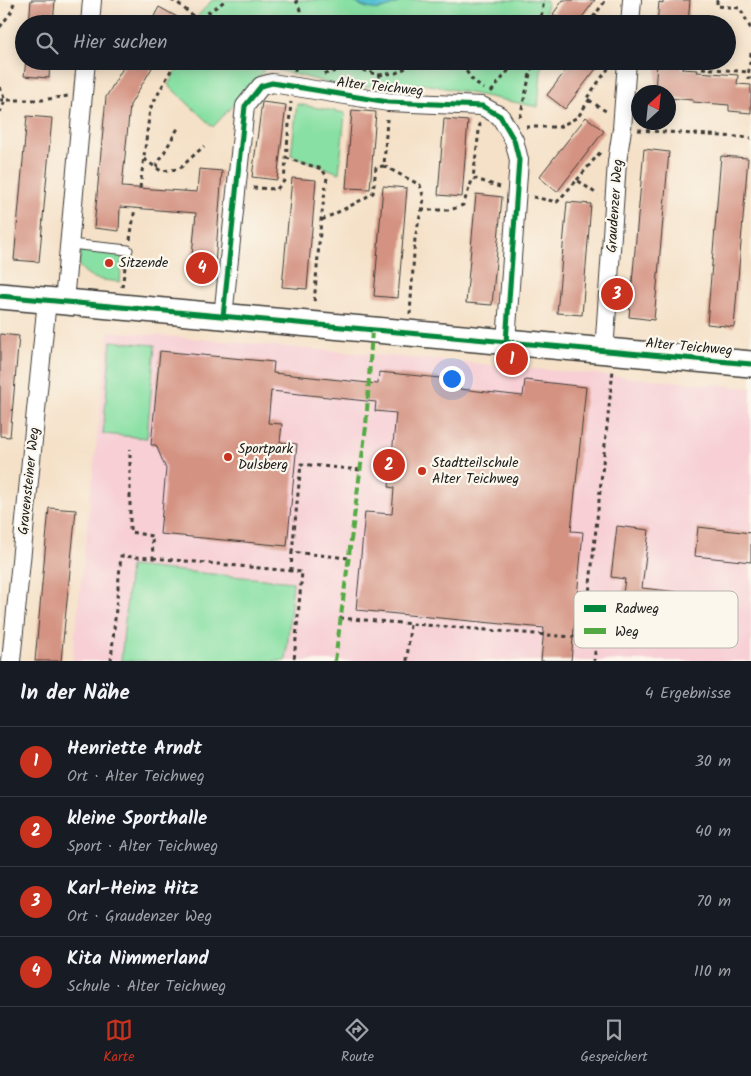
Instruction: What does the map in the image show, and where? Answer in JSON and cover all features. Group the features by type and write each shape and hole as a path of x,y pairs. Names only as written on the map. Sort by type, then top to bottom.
{"street":[{"path":"91,15 92,0"},
{"path":"631,15 632,0"},
{"name":"Gravensteiner Weg","path":"11,661 55,301 70,244 85,70"},
{"name":"Graudenzer Weg","path":"610,352 617,162 622,129 627,70"},
{"name":"Alter Teichweg","path":"223,317 245,106 260,86 298,80 383,101 482,106 500,116 514,140 519,160 506,342"},
{"name":"Alter Teichweg","path":"0,296 751,364"}],"lane":[{"path":"70,244 128,250"}],"path":[{"path":"0,26 11,12 15,0"},
{"path":"171,0 178,3 190,15"},
{"path":"206,15 226,0"},
{"path":"296,0 300,10 300,15"},
{"path":"542,15 544,0"},
{"path":"594,15 606,0"},
{"path":"717,0 717,6 740,8 751,29"},
{"path":"751,53 748,78 751,78"},
{"path":"140,188 150,109 171,70"},
{"path":"237,188 277,189 284,180 298,80 295,70"},
{"path":"320,75 340,70"},
{"path":"362,70 379,75 396,73 402,70"},
{"path":"465,70 474,82 490,93 510,70"},
{"path":"514,140 531,70"},
{"path":"514,140 523,128 559,127 578,117 589,100 586,99 607,70"},
{"path":"610,70 626,81"},
{"path":"726,70 749,72"},
{"path":"379,75 383,101 384,166"},
{"path":"0,87 5,101 0,112"},
{"path":"0,100 42,100 83,93"},
{"path":"156,167 178,128"},
{"path":"622,129 751,138"},
{"path":"144,159 162,171 178,169 204,146"},
{"path":"578,180 601,150 617,162"},
{"path":"286,158 322,169 327,178 321,220 313,325"},
{"path":"321,220 356,204 372,193 376,166 384,166 420,184 424,199 415,238 409,334"},
{"path":"422,210 450,210 463,205 473,178"},
{"path":"589,591 610,352"},
{"path":"130,449 130,532 152,536 152,558"},
{"path":"291,571 302,464 360,470"},
{"path":"292,552 348,558"},
{"path":"111,661 121,556 302,572 294,661"},
{"path":"340,618 574,636"},
{"path":"407,661 410,624"},
{"path":"594,661 596,648"}],"shaded area":[{"name":"Stadtteilschule Alter Teichweg","path":"109,331 751,388 751,661 72,661"}],"green space":[{"path":"212,0 547,0 546,15 199,15"},
{"path":"176,70 264,71 213,127 168,85"},
{"path":"279,70 541,70 538,107 425,84 344,87"},
{"path":"297,104 345,113 339,173 291,155"},
{"path":"81,249 122,254 120,282 97,279 84,271 79,266"},
{"path":"111,341 155,345 147,438 103,434"},
{"path":"130,566 293,582 286,661 121,661"}],"water":[{"path":"351,0 404,0 383,9 372,9"}],"building":[{"path":"31,0 55,0 54,15 30,15"},
{"path":"563,0 595,0 584,15 553,14"},
{"path":"663,0 690,0 689,15 658,15 659,2 663,3"},
{"path":"159,7 174,15 155,15"},
{"path":"25,70 49,70 49,78 24,76"},
{"path":"122,70 151,70 130,105 122,187 197,192 199,169 222,171 214,279 190,277 196,213 120,207 119,231 94,228 106,97"},
{"path":"566,70 595,70 565,109 547,95"},
{"path":"656,70 698,70 697,72 738,75 737,84 751,85 751,113 729,111 729,105 693,102 693,100 676,99 676,85 655,85"},
{"path":"262,102 286,105 277,180 252,177"},
{"path":"352,110 376,112 370,189 346,188"},
{"path":"27,116 52,118 39,262 14,260"},
{"path":"586,117 604,131 557,192 539,177"},
{"path":"444,119 468,121 462,197 438,195"},
{"path":"644,149 669,152 654,320 629,317"},
{"path":"721,156 748,158 734,327 707,324"},
{"path":"292,178 316,180 307,289 282,287"},
{"path":"383,186 407,188 398,298 374,296"},
{"path":"476,194 502,197 492,305 466,303"},
{"path":"567,202 591,204 582,315 557,313"},
{"path":"0,334 19,336 10,437 0,436"},
{"path":"160,351 274,362 273,373 378,384 379,372 461,380 460,389 523,396 525,380 586,387 571,531 583,532 578,591 574,591 574,629 571,661 541,661 544,628 356,610 365,512 392,514 394,488 389,487 396,413 375,411 376,402 271,391 268,423 282,424 280,442 297,444 287,546 160,534 166,469 156,445 151,445"},
{"path":"49,508 76,510 61,661 35,661"},
{"path":"617,526 649,530 642,588 668,591 623,591 625,579 611,577"},
{"path":"698,527 751,533 751,562 695,556"}],"marked path":[{"path":"335,661 366,427 372,330"}],"cycle path":[{"path":"223,317 245,106 261,86 272,83 388,102 482,106 500,116 514,140 519,160 506,342"},
{"path":"0,296 751,364"}],"place":[{"name":"Sitzende","path":"109,263"},
{"name":"Kita Nimmerland","path":"202,268"},
{"name":"Karl-Heinz Hitz","path":"617,294"},
{"name":"Henriette Arndt","path":"512,359"},
{"name":"Sportpark Dulsberg","path":"228,457"},
{"name":"kleine Sporthalle","path":"389,465"},
{"name":"Stadtteilschule Alter Teichweg","path":"422,471"}]}
